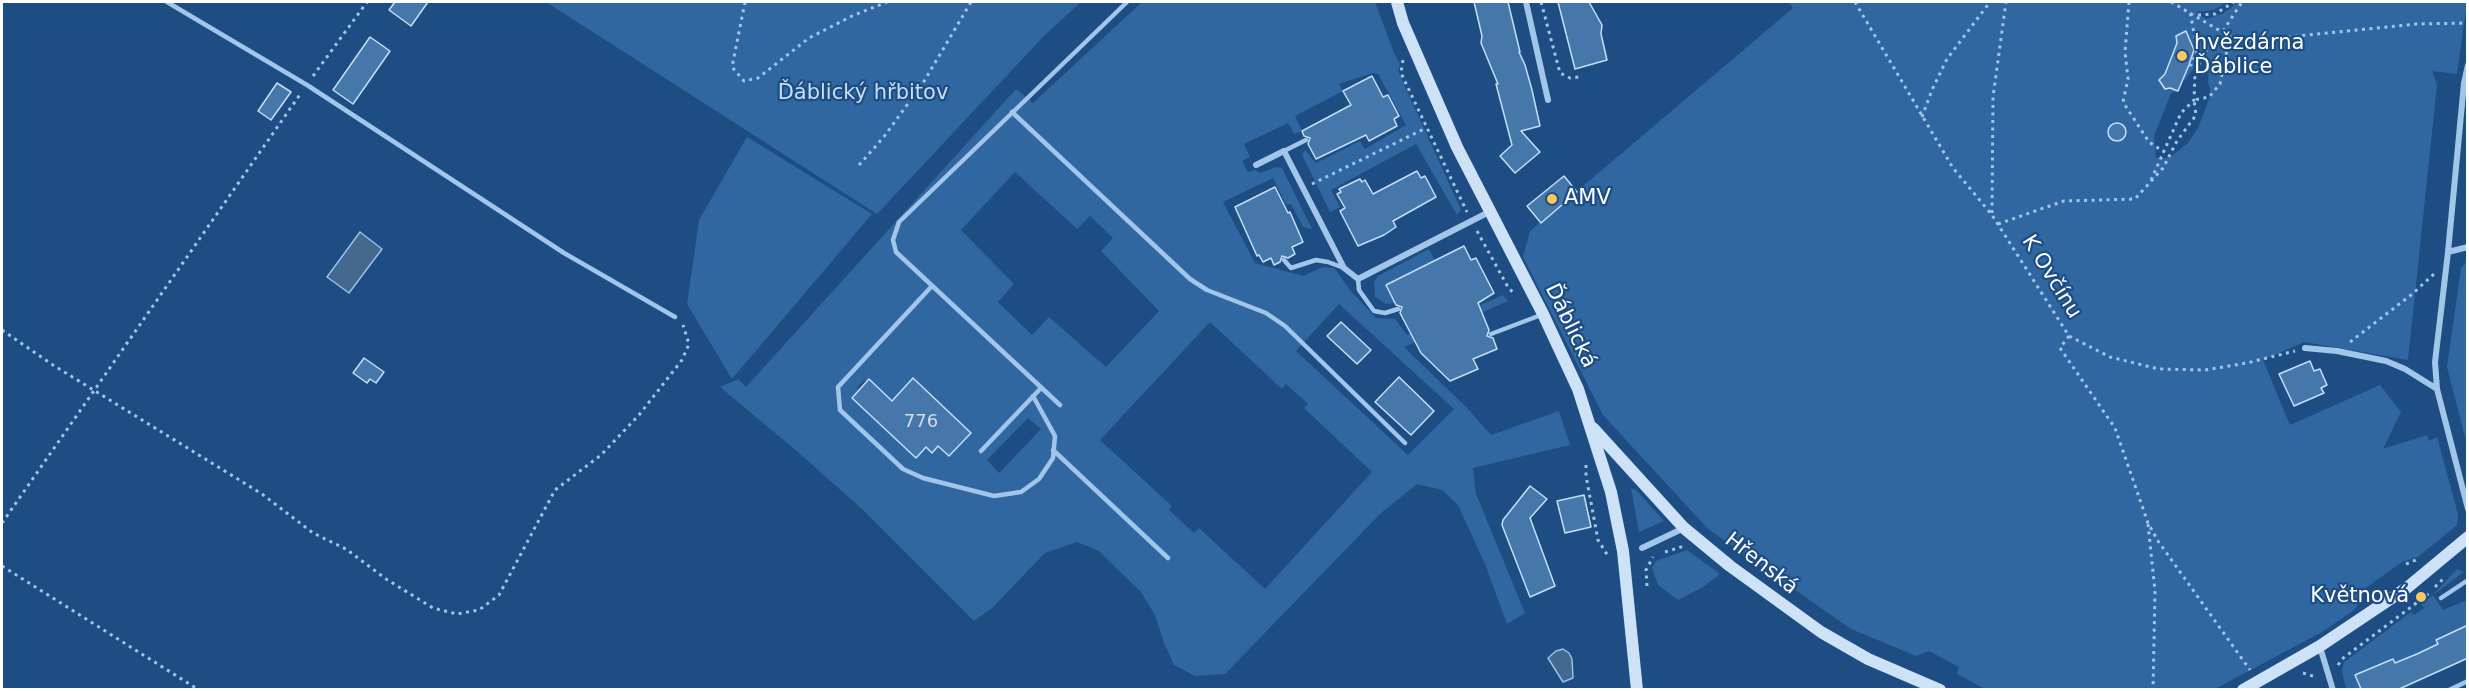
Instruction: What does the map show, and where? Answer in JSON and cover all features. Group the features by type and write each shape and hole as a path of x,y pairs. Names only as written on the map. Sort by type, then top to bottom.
{"main road":[{"name":"Ďáblická","path":"1397,2 1403,23 1457,147 1543,314 1578,389 1611,492 1623,551 1637,690"},
{"name":"Hřenská","path":"1590,425 1684,528 1730,566 1821,632 1868,659 1940,690"},
{"path":"2243,690 2320,646 2408,587 2468,537"}],"street":[{"path":"1526,2 1548,100"},
{"path":"2468,65 2435,362 2437,389 2468,509"},
{"path":"1256,165 1284,151 1344,268 1358,279 1490,212"},
{"path":"2448,252 2468,247"},
{"path":"2305,348 2337,351 2386,361 2405,369 2437,389"},
{"path":"1642,548 1684,528"},
{"path":"2320,646 2333,690"}],"lane":[{"path":"167,2 307,85 564,253 675,317"},
{"path":"1060,405 896,252 893,240 899,222 1127,2"},
{"path":"1012,112 1190,279 1207,290 1266,313 1285,326 1405,442"},
{"path":"1284,151 1306,140"},
{"path":"1284,260 1291,268 1316,260 1344,268"},
{"path":"1358,279 1359,290 1374,311 1384,313 1398,309"},
{"path":"932,286 838,387 840,410 903,469 923,478 994,496 1021,492 1039,479 1053,458 1055,436 1033,396"},
{"path":"1491,334 1543,314"},
{"path":"981,451 1041,388"},
{"path":"1053,450 1168,558"},
{"path":"2441,598 2468,580"},
{"path":"2449,690 2468,681"}],"path":[{"path":"2,523 92,389 367,2"},
{"path":"745,2 732,67 744,81 758,78 809,38 852,15 887,2"},
{"path":"859,165 883,138 923,83 970,2"},
{"path":"1541,2 1560,73 1570,78 1579,76"},
{"name":"K Ovčínu","path":"1856,2 1953,168 1992,215 2069,336 2110,357 2159,369 2205,370 2247,363 2305,348"},
{"path":"1922,117 1947,59 1990,2"},
{"path":"1992,215 1993,97 2006,2"},
{"path":"2129,2 2125,52 2128,79 2123,102 2149,142 2164,152"},
{"path":"2171,2 2190,11 2239,42 2416,24 2468,23"},
{"path":"2196,15 2215,14 2234,2"},
{"path":"2223,32 2242,2"},
{"path":"2188,65 2191,65 2196,47 2190,11"},
{"path":"2148,187 2181,113 2194,100 2209,97 2220,84 2230,36"},
{"path":"2196,47 2230,36"},
{"path":"1998,224 2064,201 2135,199 2163,168 2177,141 2196,115 2195,74 2205,51 2230,36"},
{"path":"1399,50 1403,60 1401,73 1426,128 1472,222 1509,289 1519,296"},
{"path":"1302,189 1426,128"},
{"path":"2337,351 2368,330 2387,312 2411,295 2447,261"},
{"path":"2,330 92,389 262,494 314,532 346,549 386,579 433,608 457,614 479,610 499,595 555,490 601,455 639,415 682,360 689,344 685,327 675,317"},
{"path":"2069,336 2060,348 2115,428 2148,523 2158,541 2258,682"},
{"path":"1586,454 1586,476 1598,540 1611,561"},
{"path":"2148,523 2155,591 2152,690"},
{"path":"2,566 199,690"},
{"path":"2338,665 2342,658 2424,599 2452,569"}],"green space":[{"name":"Ďáblický hřbitov","path":"546,2 1081,2 1043,37 877,214"},
{"path":"1142,2 1375,2 1400,64 1398,71 1461,210 1457,215 1416,144 1331,190 1340,207 1330,212 1302,155 1305,150 1316,163 1360,141 1365,149 1406,125 1378,74 1373,73 1339,84 1343,91 1295,116 1302,131 1294,134 1288,123 1244,144 1250,157 1242,161 1248,172 1256,170 1260,173 1276,167 1282,168 1312,229 1303,227 1291,204 1286,205 1273,178 1223,202 1255,263 1303,276 1323,267 1334,268 1350,290 1376,318 1395,319 1407,335 1452,313 1454,317 1503,295 1508,301 1404,347 1467,408 1491,435 1559,411 1570,445 1473,468 1476,494 1525,613 1507,624 1485,564 1458,505 1442,490 1417,484 1381,513 1225,674 1195,676 1174,665 1155,615 1141,592 1099,551 1077,542 1045,553 992,608 974,621 862,509 720,387 738,379 746,387 1016,89 1033,103","holes":["1015,172 1077,229 1090,216 1113,238 1101,251 1159,311 1106,367 1049,317 1032,335 998,302 1014,284 961,230","1339,304 1454,409 1408,455 1296,351","1210,322 1282,389 1286,384 1308,404 1304,408 1372,472 1265,589 1199,528 1194,533 1169,510 1172,506 1100,440","914,378 971,433 949,456 938,446 932,453 926,447 916,457 852,398 864,380 866,382 869,380 892,401","1028,418 1041,429 999,473 987,460"]},
{"path":"1789,2 2227,2 2214,10 2196,12 2206,19 2222,14 2237,3 2249,2 2467,2 2457,74 2432,71 2437,85 2408,360 2304,342 2263,360 2290,425 2380,385 2401,412 2383,449 2427,435 2429,441 2437,437 2458,514 2457,525 2418,557 2402,562 2367,587 2362,600 2353,611 2322,632 2215,689 1985,689 1957,674 1959,667 1929,651 1916,656 1851,629 1708,529 1603,415 1523,257 1530,231 1793,8","holes":["2182,33 2190,40 2188,45 2195,48 2183,79 2185,80 2202,58 2209,65 2208,81 2211,94 2198,128 2188,143 2169,158 2156,158 2154,136 2171,93 2180,91 2164,88 2160,79 2164,75 2177,42 2176,38"]},
{"path":"747,137 872,214 732,379 687,304 699,220"},
{"path":"1429,249 1435,261 1386,285 1395,303 1386,304 1375,297 1374,282 1378,276"},
{"path":"2467,261 2467,445 2447,367 2461,268"},
{"path":"1631,488 1636,490 1664,521 1639,532"},
{"path":"1687,550 1720,574 1703,587 1678,600 1658,585 1652,568 1656,561"},
{"path":"2457,569 2464,572 2433,595 2443,610 2467,600 2467,625 2436,640 2438,645 2395,664 2393,659 2355,675 2360,687 2365,685 2367,689 2346,689 2342,671 2344,662 2411,612 2414,615 2424,608 2421,604 2431,597"}],"shaded area":[{"path":"360,232 382,249 349,293 327,277"},
{"path":"1563,649 1572,659 1573,678 1563,682 1548,658 1556,651"}],"building":[{"path":"395,2 428,2 411,26 389,10"},
{"path":"1474,2 1508,2 1519,52 1532,90 1540,126 1521,131 1540,152 1515,173 1500,156 1512,145 1496,84 1498,84 1481,43 1482,36"},
{"path":"1558,2 1589,2 1602,25 1601,34 1607,60 1575,69"},
{"name":"hvězdárna Ďáblice","path":"2186,31 2194,50 2189,65 2178,91 2165,89 2159,80 2165,74 2177,43 2176,36"},
{"path":"370,37 390,51 353,104 333,90"},
{"path":"1372,76 1383,97 1388,95 1399,116 1394,119 1397,126 1369,141 1366,135 1316,159 1308,144 1310,138 1304,136 1302,131 1351,105 1343,91"},
{"path":"277,83 291,92 271,120 258,111"},
{"path":"2117,123 2123,126 2126,132 2123,138 2117,141 2111,138 2108,132 2111,126"},
{"path":"1417,171 1421,178 1425,176 1436,197 1393,221 1396,227 1384,235 1358,246 1340,211 1345,208 1337,194 1341,192 1339,189 1360,179 1362,182 1365,180 1373,194"},
{"name":"AMV","path":"1564,176 1577,192 1541,223 1527,206"},
{"path":"1275,187 1288,213 1290,212 1303,242 1292,247 1295,254 1288,258 1282,256 1280,262 1274,265 1271,258 1263,262 1259,255 1257,256 1235,207"},
{"path":"1464,246 1471,260 1476,258 1494,293 1478,303 1489,330 1487,336 1493,338 1497,349 1473,359 1478,369 1450,381 1421,353 1400,313 1402,307 1396,305 1386,285"},
{"path":"1341,322 1371,350 1357,364 1327,336"},
{"path":"364,358 384,372 376,383 370,379 367,383 353,373"},
{"path":"2310,361 2314,371 2320,369 2327,385 2321,388 2324,393 2294,406 2279,374"},
{"path":"1399,377 1434,411 1411,435 1375,402"},
{"path":"913,378 971,433 949,456 938,446 932,453 926,447 916,458 852,398 869,379 892,401"},
{"path":"1530,486 1547,499 1530,518 1555,586 1530,597 1502,525 1503,520"},
{"path":"1584,495 1591,527 1565,533 1557,501"},
{"path":"2468,625 2468,658 2397,690 2361,689 2355,675 2393,659 2395,663 2417,654 2438,644 2436,640"}],"place":[{"name":"hvězdárna Ďáblice","path":"2182,56"},
{"name":"AMV","path":"1552,199"},
{"name":"Květnová","path":"2421,597"}]}
